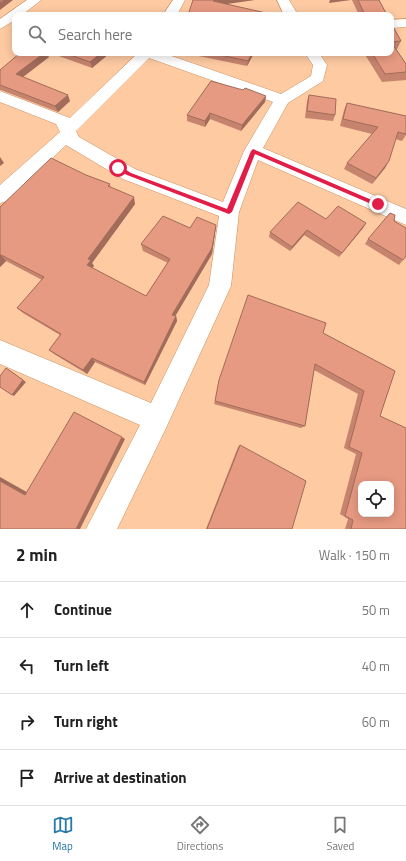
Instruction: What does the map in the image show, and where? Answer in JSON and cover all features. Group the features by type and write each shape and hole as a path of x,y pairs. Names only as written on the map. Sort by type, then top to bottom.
{"street":[{"path":"18,12 35,0"},
{"path":"172,12 179,0"},
{"path":"283,0 289,12"},
{"path":"0,25 12,16"},
{"path":"394,24 406,23"},
{"path":"0,196 68,132 145,56"},
{"path":"157,56 282,100"},
{"path":"101,529 157,419 220,286 229,212 253,151 282,100 318,78 320,65 314,56"},
{"path":"0,96 63,120 72,141 129,174 229,212"},
{"path":"253,151 406,217"},
{"path":"0,352 157,419"}],"building":[{"path":"193,0 217,0 213,1 262,12 189,12"},
{"path":"358,0 379,0 385,12 364,12"},
{"path":"394,28 401,41 394,42"},
{"path":"394,46 406,64 406,72 385,74 374,56 394,56"},
{"path":"16,56 40,56 16,74 68,95 55,106 0,85 0,70"},
{"path":"73,56 97,56 90,62"},
{"path":"225,56 250,56 248,61"},
{"path":"211,81 243,90 245,88 266,96 242,125 210,113 205,121 187,115"},
{"path":"309,95 336,99 335,115 307,111"},
{"path":"347,103 406,116 406,134 398,132 389,161 376,178 347,163 378,127 343,119"},
{"path":"51,158 86,175 110,184 108,186 134,197 88,259 91,260 87,265 146,296 170,259 141,244 163,216 190,228 197,217 216,225 212,248 172,315 176,316 144,382 92,358 83,370 49,350 61,334 17,308 44,277 0,255 0,207"},
{"path":"298,202 326,219 338,206 366,223 342,253 307,230 292,247 270,232"},
{"path":"390,213 395,215 394,221 406,228 406,256 403,260 368,239"},
{"path":"248,295 326,323 323,333 395,371 380,416 406,428 406,529 351,529 353,520 345,516 362,453 349,447 364,391 315,364 305,426 215,401 219,380"},
{"path":"6,368 23,380 12,395 0,387 0,376"},
{"path":"74,412 122,437 76,529 0,529 0,481 25,495"},
{"path":"240,445 306,481 292,529 207,529"}],"route":[{"path":"118,168 129,174 229,212 253,151 378,204"}]}
